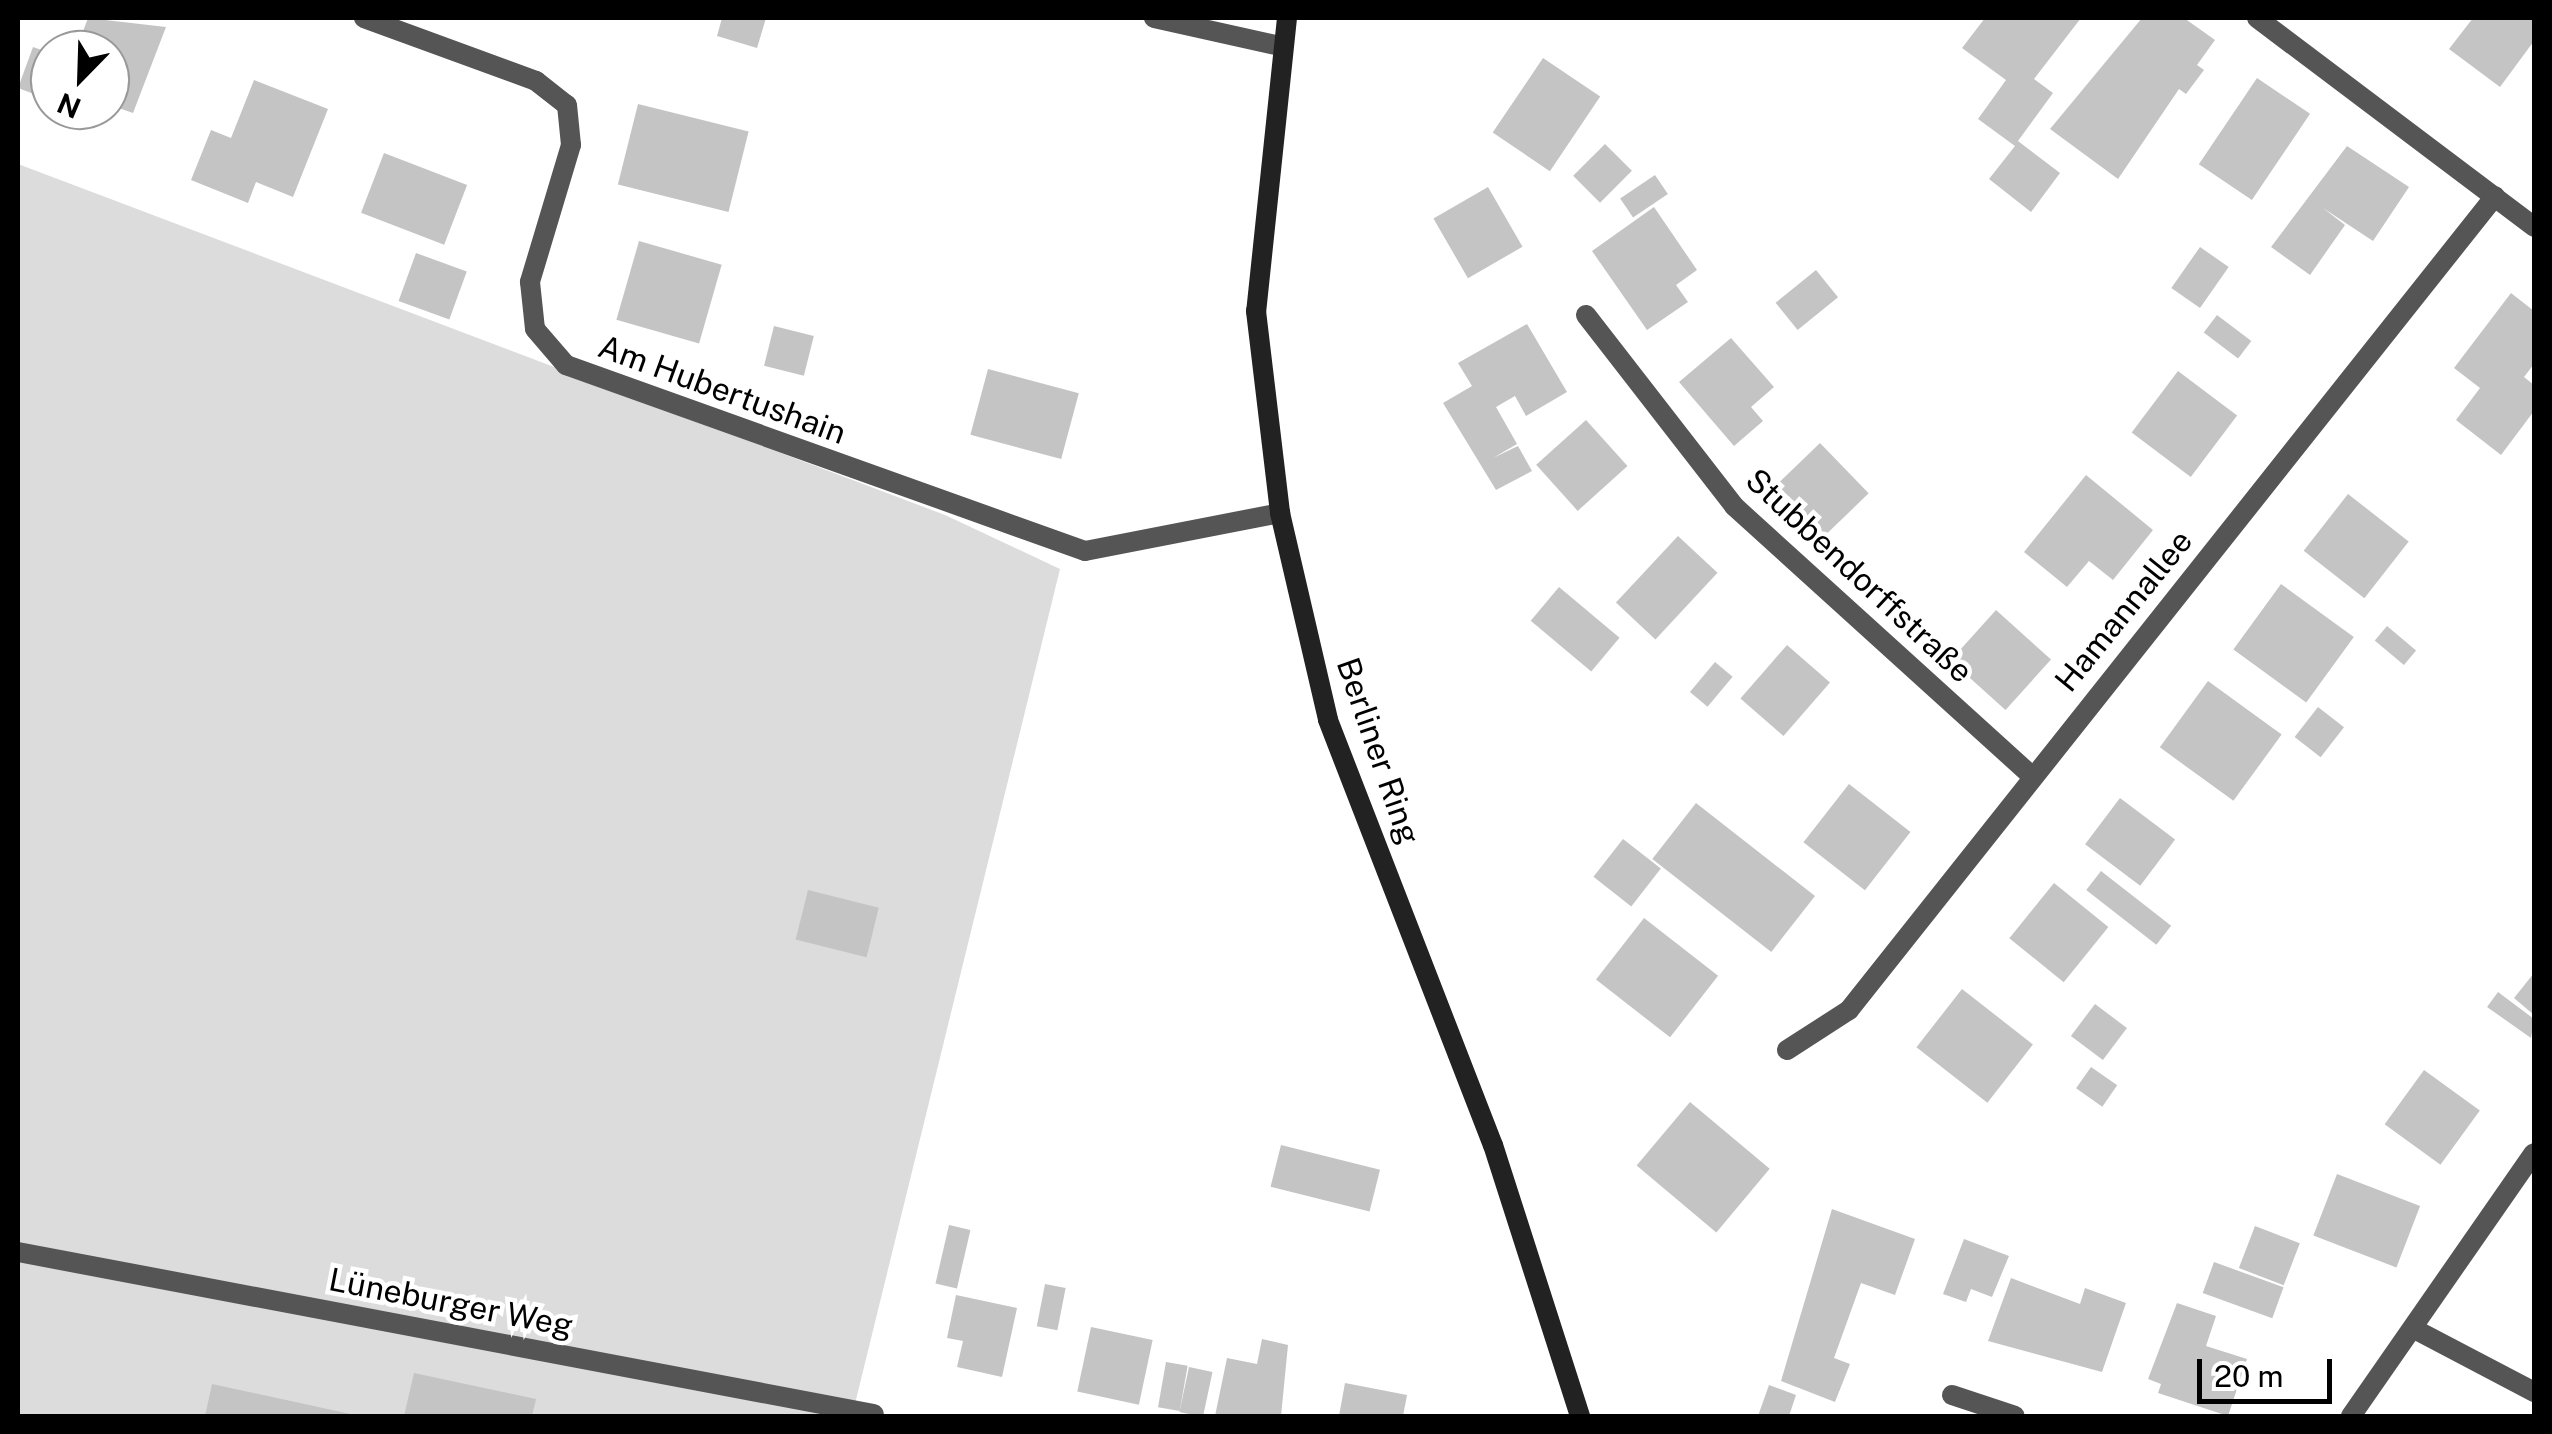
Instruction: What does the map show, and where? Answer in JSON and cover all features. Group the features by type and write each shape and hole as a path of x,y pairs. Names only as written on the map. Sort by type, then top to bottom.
{"street":[{"name":"Am Hubertushain","path":"364,18 536,80 567,105 571,145 530,282 535,330 566,364 1085,551 1280,513"},
{"path":"1154,18 1280,46"},
{"name":"Berliner Ring","path":"1287,18 1280,46 1256,311 1280,513 1328,720 1494,1145 1580,1416"},
{"path":"2257,18 2534,227"},
{"name":"Hamannallee","path":"1787,1050 1848,1010 2495,196"},
{"name":"Stubbendorffstraße","path":"1586,315 1734,506 2031,775"},
{"path":"2351,1416 2418,1332 2485,1216 2534,1154"},
{"name":"Lüneburger Weg","path":"18,1252 874,1414"},
{"path":"2418,1332 2534,1392"},
{"path":"1952,1395 2014,1416"}],"shaded area":[{"path":"18,164 945,515 1060,569 852,1416 18,1416"}],"building":[{"path":"88,18 166,27 133,113 130,30 84,30"},
{"path":"722,18 766,18 757,48 717,36"},
{"path":"1985,18 2081,18 2034,79 2053,93 2018,141 2060,173 2031,212 1989,179 2015,146 1978,119 2006,80 1962,48"},
{"path":"2142,18 2184,18 2215,40 2197,65 2204,70 2186,94 2179,89 2118,179 2050,129"},
{"path":"2473,18 2534,18 2534,41 2500,87 2449,49"},
{"path":"30,55 30,92 18,88"},
{"path":"1543,58 1600,97 1550,171 1493,133"},
{"path":"2257,78 2310,114 2252,200 2199,164"},
{"path":"254,80 328,109 293,197 256,182 248,203 191,180 211,130 231,138"},
{"path":"638,104 749,132 729,212 618,185"},
{"path":"1605,144 1632,171 1600,203 1573,176"},
{"path":"2347,146 2409,187 2373,241 2323,208 2345,225 2310,275 2271,247"},
{"path":"384,153 467,185 444,245 361,213"},
{"path":"1655,175 1668,194 1633,218 1620,198"},
{"path":"1488,187 1522,247 1468,278 1433,218"},
{"path":"1654,207 1697,270 1676,285 1688,302 1647,330 1592,251"},
{"path":"639,241 722,265 699,344 616,320"},
{"path":"2200,247 2229,267 2200,308 2171,288"},
{"path":"416,253 467,271 449,319 399,301"},
{"path":"1816,270 1838,297 1798,330 1776,303"},
{"path":"2511,293 2534,311 2534,364 2524,377 2534,385 2534,411 2501,455 2456,420 2480,388 2454,368"},
{"path":"2217,315 2251,341 2238,358 2204,333"},
{"path":"1527,324 1567,392 1526,416 1515,396 1496,407 1517,444 1493,458 1518,446 1532,471 1496,490 1443,403 1472,386 1458,363"},
{"path":"774,326 814,336 804,376 764,366"},
{"path":"1731,338 1774,387 1751,407 1763,421 1734,446 1679,382"},
{"path":"988,369 1079,393 1061,459 970,435"},
{"path":"2178,371 2237,416 2191,477 2132,432"},
{"path":"1586,420 1627,466 1578,511 1536,465"},
{"path":"1820,443 1869,493 1820,541 1771,490"},
{"path":"2086,475 2153,530 2113,580 2089,561 2067,587 2024,552"},
{"path":"2348,494 2409,541 2364,598 2304,551"},
{"path":"1678,536 1717,573 1655,639 1616,603"},
{"path":"2281,584 2354,637 2306,702 2233,650"},
{"path":"1559,587 1620,638 1591,671 1531,621"},
{"path":"1996,610 2051,660 2005,710 1950,661"},
{"path":"2387,626 2416,650 2404,665 2375,641"},
{"path":"1787,645 1830,682 1783,736 1740,699"},
{"path":"1715,662 1733,677 1708,707 1690,692"},
{"path":"2208,681 2282,734 2233,801 2160,747"},
{"path":"2318,707 2344,727 2321,757 2295,737"},
{"path":"1849,784 1910,832 1865,890 1803,842"},
{"path":"2120,798 2175,840 2140,886 2085,844"},
{"path":"1696,803 1815,896 1771,952 1652,859"},
{"path":"1623,839 1661,869 1631,906 1593,877"},
{"path":"2101,871 2171,926 2156,945 2086,890"},
{"path":"2054,883 2108,927 2064,982 2009,938"},
{"path":"808,890 879,908 866,957 796,939"},
{"path":"1644,918 1718,976 1670,1037 1596,979"},
{"path":"2534,973 2534,1015 2514,998"},
{"path":"1962,989 2033,1044 1987,1103 1916,1047"},
{"path":"2498,992 2534,1019 2531,1038 2487,1007"},
{"path":"2095,1004 2127,1028 2103,1060 2071,1036"},
{"path":"2091,1067 2117,1085 2102,1107 2076,1088"},
{"path":"2424,1070 2480,1111 2440,1165 2385,1124"},
{"path":"1690,1102 1770,1169 1716,1232 1637,1166"},
{"path":"1281,1145 1380,1170 1370,1211 1271,1187"},
{"path":"2337,1174 2420,1206 2396,1268 2313,1236"},
{"path":"1832,1209 1915,1239 1895,1295 1861,1283 1834,1358 1850,1364 1835,1402 1781,1381"},
{"path":"949,1225 970,1230 957,1288 936,1283"},
{"path":"2255,1226 2300,1243 2284,1285 2239,1268"},
{"path":"1964,1239 2009,1256 1992,1297 1971,1289 1966,1302 1943,1294"},
{"path":"2214,1262 2284,1287 2272,1318 2203,1293"},
{"path":"2011,1278 2080,1304 2085,1288 2126,1303 2102,1372 1988,1341"},
{"path":"1045,1284 1066,1288 1057,1330 1037,1326"},
{"path":"956,1295 1017,1308 1002,1377 957,1367 963,1341 947,1338"},
{"path":"2177,1303 2216,1316 2206,1346 2247,1359 2228,1416 2158,1393 2161,1384 2148,1379"},
{"path":"1091,1327 1153,1340 1139,1405 1077,1392"},
{"path":"1262,1339 1288,1345 1281,1416 1215,1416 1227,1358 1257,1364"},
{"path":"1166,1362 1188,1366 1180,1411 1158,1407"},
{"path":"1189,1367 1212,1372 1203,1416 1179,1412"},
{"path":"414,1373 536,1399 532,1416 404,1416"},
{"path":"1345,1383 1407,1395 1403,1416 1339,1416"},
{"path":"212,1384 355,1415 355,1416 205,1416"},
{"path":"1769,1385 1796,1395 1789,1416 1758,1416"}]}
